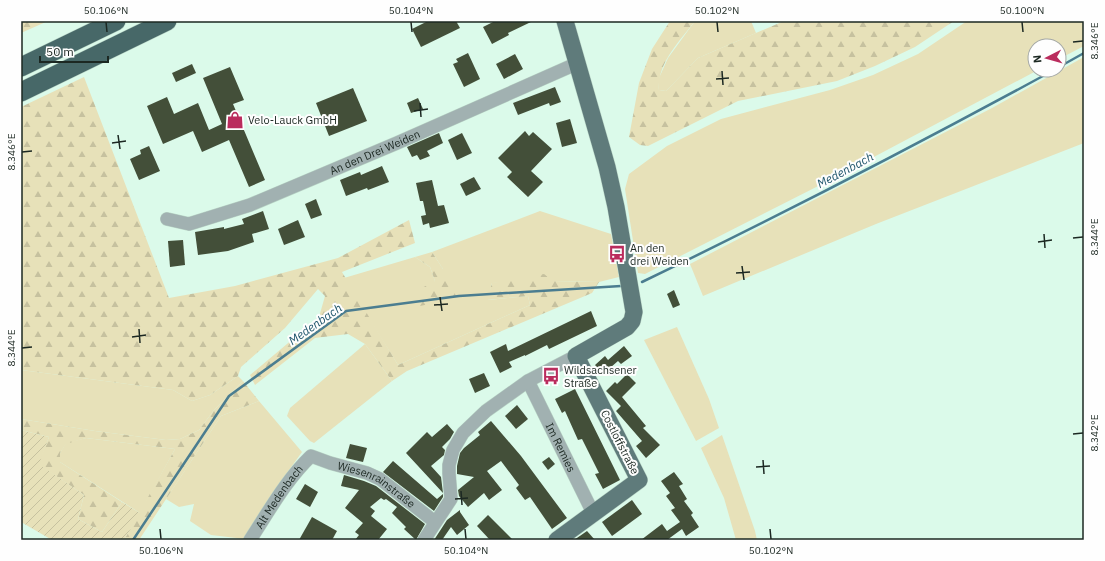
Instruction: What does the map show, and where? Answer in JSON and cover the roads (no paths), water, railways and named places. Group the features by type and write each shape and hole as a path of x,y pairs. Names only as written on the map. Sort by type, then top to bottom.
{"highway":[{"path":"21,67 116,21"},
{"path":"21,92 167,21"}],"main road":[{"path":"565,21 607,167 625,254 634,312 632,321 627,327 576,356"},
{"name":"Costloffstraße","path":"557,540 639,480 576,356"}],"street":[{"name":"An den Drei Weiden","path":"167,219 188,224 250,205 397,143 578,63"},
{"path":"424,540 451,499 449,465 453,450 463,433 486,411 528,381 576,356"},
{"name":"Im Remies","path":"528,381 594,514"},
{"name":"Wiesenrainstraße","path":"311,456 330,464 367,473 380,479 435,522"},
{"name":"Alt Medenbach","path":"250,540 282,490 311,456"}],"waterway":[{"name":"Medenbach","path":"1067,63 1084,53"},
{"name":"Medenbach","path":"642,282 849,179 1039,78"},
{"name":"Medenbach","path":"133,540 229,396 346,311 459,296 621,286"}],"place":[{"name":"Velo-Lauck GmbH","path":"235,120"},
{"name":"An den drei Weiden","path":"617,254"},
{"name":"Wildsachsener Straße","path":"551,376"}]}
